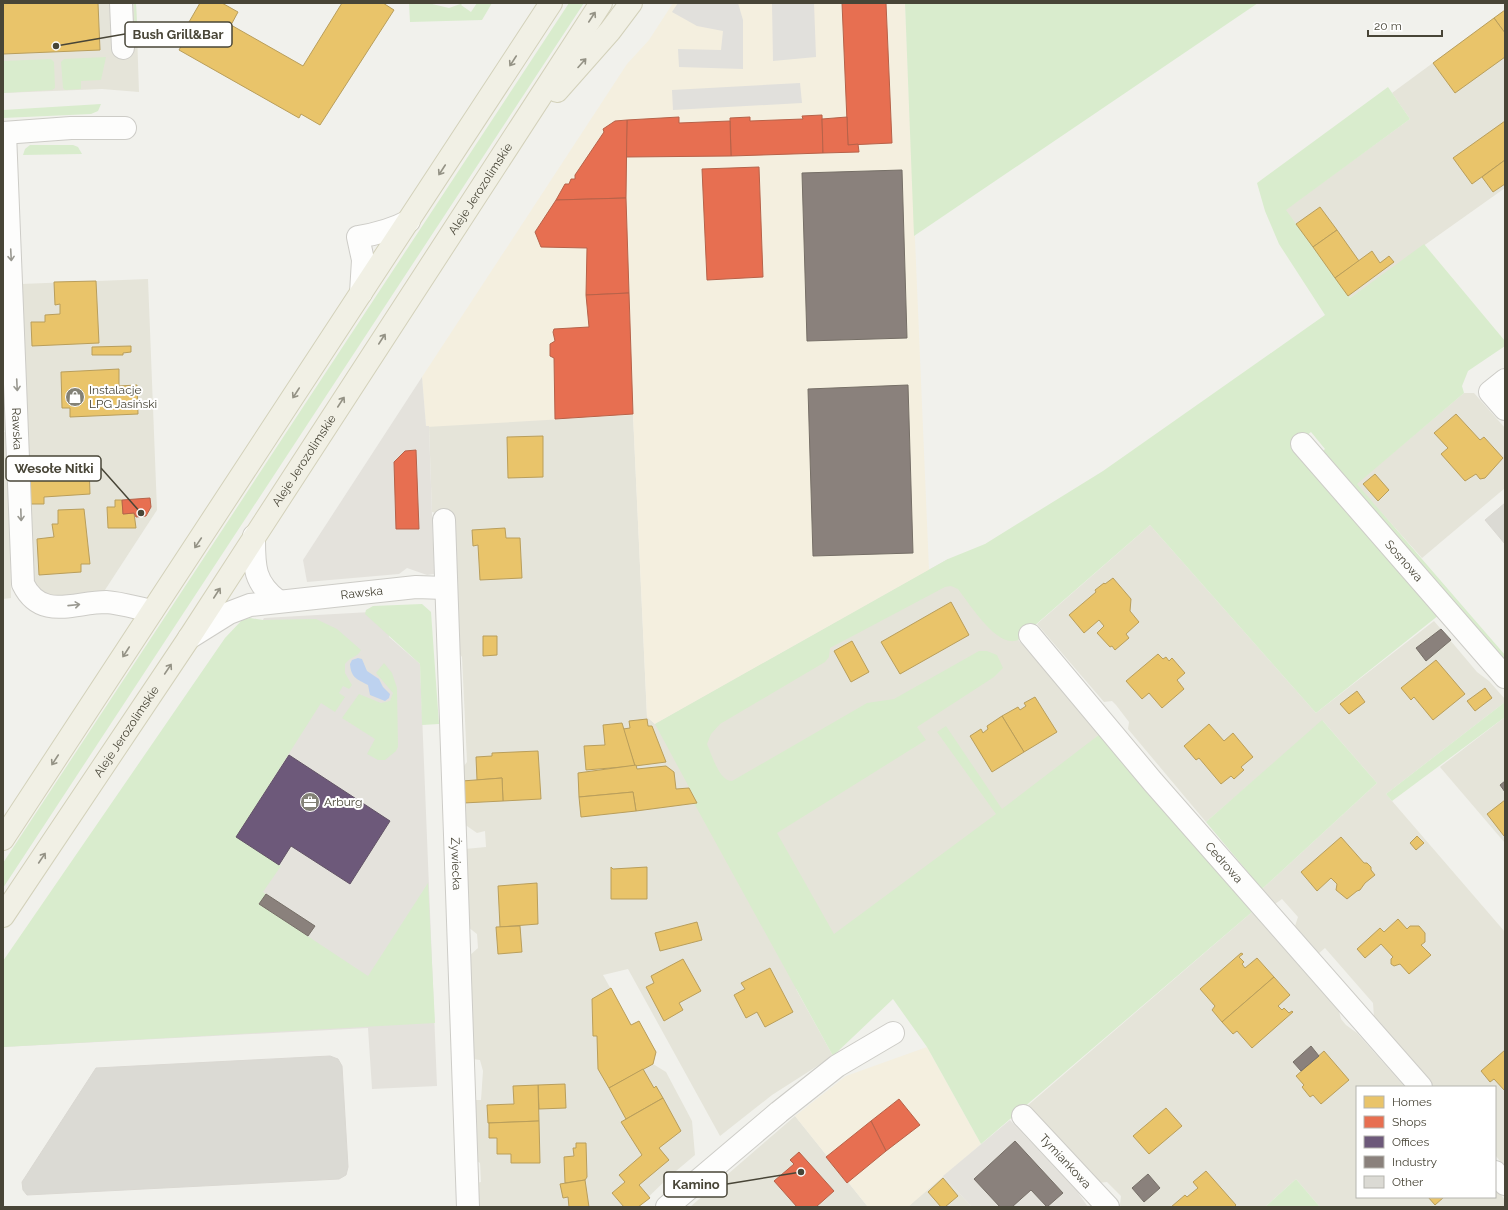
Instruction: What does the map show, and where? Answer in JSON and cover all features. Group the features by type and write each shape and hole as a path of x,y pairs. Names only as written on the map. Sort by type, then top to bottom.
{"main road":[{"path":"3,839 551,3"},
{"name":"Aleje Jerozolimskie","path":"3,916 189,638 601,3"},
{"path":"509,143 610,31 631,3"}],"street":[{"path":"122,3 123,48"},
{"path":"4,133 71,128 125,128"},
{"name":"Rawska","path":"4,133 18,408 23,584 33,599 45,606 58,607 107,602 152,611"},
{"path":"361,293 363,260 358,237 381,234 409,221"},
{"path":"1498,386 1505,409"},
{"name":"Sosnowa","path":"1302,444 1505,677"},
{"name":"Żywiecka","path":"444,520 445,588 468,1207"},
{"path":"254,536 254,567 258,578 269,594 278,601"},
{"name":"Rawska","path":"189,638 229,613 250,605 416,587 445,588"},
{"name":"Cedrowa","path":"1030,635 1164,794 1420,1086"},
{"path":"667,1207 779,1112 837,1066 893,1033"},
{"name":"Tymiankowa","path":"1023,1116 1108,1207"},
{"path":"1496,1173 1505,1184"}],"shaded area":[{"path":"3,3 136,3 139,92 102,89 3,93"},
{"path":"673,3 905,3 929,570 655,724 647,717 633,415 426,427 422,377 627,64 649,40"},
{"path":"678,3 738,3 743,20 743,69 679,67 678,49 721,50 723,31 697,26 672,12"},
{"path":"772,3 814,3 816,57 773,61"},
{"path":"1505,10 1505,188 1350,298 1285,210 1410,119 1392,93"},
{"path":"800,83 802,103 673,110 672,90"},
{"path":"148,279 157,510 103,593 42,597 33,579 21,284"},
{"path":"3,349 8,423 4,432 7,432 9,473 11,598 3,599"},
{"path":"422,377 426,426 429,426 434,574 427,575 407,568 399,574 307,582 303,560"},
{"path":"1464,393 1474,393 1505,428 1505,488 1422,558 1356,484"},
{"path":"633,414 647,717 655,724 948,559 1100,734 796,989 833,1056 772,1095 720,1136 628,969 603,975 631,1025 639,1021 656,1052 653,1064 666,1072 692,1121 695,1155 669,1177 638,1207 479,1207 476,1183 481,1182 480,1163 477,1161 475,1100 481,1100 483,1071 480,1060 473,1059 469,956 478,948 477,934 468,927 465,849 486,847 485,831 477,833 464,824 462,781 464,766 467,762 462,657 457,650 453,517 432,512 429,426"},
{"path":"1150,525 1316,713 1434,621 1477,672 1489,681 1505,699 1505,702 1386,794 1505,932 1505,1167 1496,1156 1496,1086 1433,1086 1374,1017 1373,1003 1325,948 1318,954 1295,926 1298,917 1282,899 1275,904 1262,889 1377,783 1323,721 1206,822 1128,729 1129,722 1116,705 1112,701 1104,702 1037,624"},
{"path":"388,611 389,637 420,664 437,1086 372,1089 368,1028 3,1047 264,618"},
{"path":"1505,717 1505,843 1440,767"},
{"path":"1252,912 1339,1011 1341,1019 1346,1025 1357,1033 1404,1086 1356,1086 1356,1198 1496,1198 1496,1188 1505,1200 1505,1207 1320,1207 1296,1179 1265,1207 1121,1207 1121,1196 1107,1182 1098,1183 1026,1107"},
{"path":"927,1047 981,1144 908,1207 868,1207 795,1116 846,1076"},
{"path":"795,1116 868,1207 690,1207 743,1161"},
{"path":"1010,1120 1077,1191 1088,1207 972,1207 943,1176"},
{"path":"943,1176 972,1207 908,1207 914,1201"}],"green space":[{"path":"134,3 136,3 138,47 135,47"},
{"path":"409,3 428,3 449,8 463,3 461,5 471,12 477,3 492,3 482,20 410,22"},
{"path":"569,3 584,3 3,888 3,863"},
{"path":"905,3 1258,3 914,236"},
{"path":"106,57 101,80 81,81 81,89 65,90 63,88 61,62 64,59"},
{"path":"51,59 54,62 55,88 52,90 3,93 3,61"},
{"path":"1388,87 1410,119 1286,210 1350,298 1424,244 1505,341 1505,346 1468,371 1462,386 1464,393 1357,484 1505,655 1505,665 1321,453 1325,449 1311,432 1293,447 1439,615 1316,713 1150,525 1018,640 1010,641 1001,638 993,632 976,614 958,589 951,586 945,587 830,648 829,657 825,662 720,724 711,734 707,744 723,777 732,781 867,703 894,699 979,651 987,651 997,655 1003,668 994,677 917,727 926,740 777,833 834,934 996,814 937,732 946,726 1002,809 1100,734 1252,912 981,1144 927,1047 893,999 833,1056 694,803 697,802 655,724 948,559 985,544 1103,471 1325,315 1279,244 1265,211 1257,183"},
{"path":"101,104 98,111 91,114 3,118 3,110"},
{"path":"30,145 73,145 78,147 82,154 23,155 25,149"},
{"path":"422,604 431,612 439,724 422,725 420,664 365,614 366,610 373,606"},
{"path":"250,618 263,620 316,619 337,629 361,650 345,664 345,673 352,685 349,689 343,686 339,693 345,697 335,712 321,703 236,837 281,866 263,892 266,894 259,904 368,976 428,883 435,1023 3,1047 3,961 225,638 242,620"},
{"path":"384,663 392,673 397,688 398,747 396,751 385,760 378,760 367,754 375,739 342,718 359,694 381,703 390,701 393,693 376,673"},
{"path":"1505,702 1505,717 1392,801 1386,794"},
{"path":"1322,720 1377,783 1262,889 1206,822"},
{"path":"1296,1179 1320,1207 1265,1207"}],"water":[{"path":"358,658 362,659 367,671 379,679 383,687 390,694 389,698 385,701 370,695 368,685 353,675 350,664 352,660"}],"building: Homes":[{"path":"3,3 98,3 100,50 3,54"},
{"path":"200,3 222,3 238,12 231,25 303,66 342,3 383,3 394,10 320,125 301,114 299,118 179,50 193,25 189,22"},
{"path":"1505,10 1505,33 1494,18"},
{"path":"1494,18 1505,33 1505,57 1455,93 1433,63"},
{"path":"1505,121 1505,160 1472,184 1453,158"},
{"path":"1505,160 1505,184 1493,192 1482,177"},
{"path":"1320,207 1337,230 1313,247 1296,224"},
{"path":"1337,230 1359,261 1335,278 1313,247"},
{"path":"1372,251 1380,263 1389,256 1394,262 1348,296 1335,278"},
{"path":"96,281 99,343 32,346 31,322 45,322 45,315 60,314 60,304 55,305 54,282"},
{"path":"131,346 131,352 123,353 123,355 92,355 92,347"},
{"path":"119,369 119,386 137,385 138,414 70,417 70,408 62,408 61,372"},
{"path":"1456,414 1480,440 1484,437 1503,458 1485,478 1480,479 1476,474 1465,481 1441,454 1448,448 1434,433"},
{"path":"543,436 543,477 508,478 507,437"},
{"path":"89,465 90,494 44,497 44,504 30,504 28,469"},
{"path":"1375,474 1389,490 1378,501 1363,484"},
{"path":"115,500 122,500 123,514 134,513 136,528 108,528 107,507 115,507"},
{"path":"84,509 90,564 81,564 81,572 39,575 37,539 54,537 52,524 58,524 58,510"},
{"path":"505,528 506,538 520,538 522,578 480,580 478,545 473,546 472,530"},
{"path":"1113,578 1131,599 1130,611 1139,622 1126,634 1129,638 1115,650 1112,646 1110,647 1097,633 1104,626 1099,620 1084,633 1069,615 1096,592 1095,590"},
{"path":"951,602 969,635 900,674 881,642"},
{"path":"483,636 497,636 497,655 483,656"},
{"path":"852,641 869,672 851,682 834,651"},
{"path":"1158,654 1163,659 1166,657 1169,661 1172,658 1185,673 1177,680 1184,689 1162,708 1149,693 1142,699 1126,681"},
{"path":"1436,660 1465,694 1433,720 1414,697 1411,700 1401,688"},
{"path":"1485,688 1492,698 1475,711 1467,701"},
{"path":"1357,691 1365,702 1349,714 1340,704"},
{"path":"1035,697 1057,732 1024,752 1002,716 1018,707 1020,710 1026,706 1024,703"},
{"path":"1002,716 1024,752 992,772 970,736 981,729 983,733 988,729 987,726"},
{"path":"647,719 648,726 652,726 666,762 635,766 623,729 630,728 629,721"},
{"path":"622,723 635,766 586,770 584,746 605,745 603,725"},
{"path":"1209,724 1224,741 1233,733 1253,757 1241,767 1244,770 1234,779 1231,776 1221,784 1199,758 1196,760 1184,746"},
{"path":"538,751 541,799 503,801 502,778 477,780 476,757 492,756 492,753"},
{"path":"636,765 637,769 666,766 674,772 676,789 689,788 697,803 636,811 633,792 579,797 578,773"},
{"path":"502,778 503,801 463,803 462,781"},
{"path":"633,792 636,811 581,817 579,797"},
{"path":"1505,800 1505,836 1504,836 1487,814"},
{"path":"1417,836 1424,843 1416,850 1410,843"},
{"path":"1341,837 1364,863 1367,863 1371,867 1371,870 1375,875 1365,883 1360,890 1347,899 1336,890 1337,884 1331,878 1317,891 1301,872"},
{"path":"611,867 613,869 647,867 647,899 611,899"},
{"path":"537,883 538,924 500,927 498,886"},
{"path":"1398,919 1407,929 1410,926 1419,926 1425,933 1425,942 1421,945 1431,955 1409,974 1400,964 1394,966 1391,964 1391,959 1393,957 1381,944 1365,958 1357,949 1380,928 1384,932"},
{"path":"697,922 702,940 660,951 655,933"},
{"path":"520,926 522,952 498,954 496,927"},
{"path":"1241,953 1243,954 1239,957 1244,962 1242,964 1245,968 1257,958 1274,977 1222,1022 1212,1010 1215,1006 1200,989"},
{"path":"683,959 701,991 679,1003 683,1010 664,1021 646,987 654,983 651,976"},
{"path":"770,968 793,1012 765,1027 757,1012 746,1018 734,995 745,989 741,983"},
{"path":"1274,977 1290,995 1278,1006 1282,1010 1284,1008 1289,1013 1292,1011 1293,1012 1252,1048 1237,1031 1233,1034 1222,1022"},
{"path":"611,988 631,1025 639,1021 656,1052 653,1064 609,1088 598,1069 597,1036 593,1036 592,999"},
{"path":"1505,1050 1505,1091 1494,1079 1490,1082 1481,1071"},
{"path":"1324,1051 1349,1080 1321,1104 1313,1095 1310,1097 1302,1087 1304,1085 1296,1076"},
{"path":"643,1069 654,1088 656,1086 663,1098 626,1119 609,1088"},
{"path":"565,1084 566,1108 539,1109 538,1085"},
{"path":"538,1085 539,1121 488,1123 487,1105 514,1104 513,1086"},
{"path":"663,1098 681,1131 659,1148 669,1160 639,1185 650,1198 638,1207 624,1207 612,1193 625,1182 619,1175 642,1155 621,1122"},
{"path":"1166,1108 1182,1126 1149,1154 1133,1136"},
{"path":"539,1121 540,1163 511,1163 511,1154 497,1154 497,1138 489,1138 489,1123"},
{"path":"576,1143 586,1143 587,1177 585,1180 565,1183 564,1157 574,1156 573,1148 576,1148"},
{"path":"1206,1171 1236,1205 1234,1207 1171,1207 1185,1195 1187,1197 1198,1188 1193,1182"},
{"path":"943,1178 958,1196 945,1207 941,1207 928,1192"},
{"path":"585,1180 589,1207 569,1207 568,1197 563,1198 560,1184"},
{"path":"1429,1198 1443,1198 1435,1205"}],"building: Shops":[{"path":"842,3 886,3 892,143 848,145"},
{"path":"822,115 823,153 731,156 730,118 750,117 750,121 803,119 802,116"},
{"path":"679,117 679,123 730,121 731,156 626,157 627,120"},
{"path":"847,117 848,145 858,144 859,152 823,153 822,119"},
{"path":"627,120 626,198 556,200 565,184 569,184 571,179 575,179 575,175 604,132 603,129 615,121"},
{"path":"759,167 763,277 707,280 702,169"},
{"path":"626,198 629,293 586,295 587,248 541,247 535,232 556,200"},
{"path":"629,293 633,414 555,419 554,358 550,356 550,344 555,341 553,332 554,329 589,327 586,295"},
{"path":"416,450 419,529 396,529 394,462 405,451"},
{"path":"150,498 151,507 146,516 136,517 134,513 123,514 122,500"},
{"path":"899,1099 920,1125 886,1151 871,1121"},
{"path":"871,1121 886,1151 847,1183 826,1157"},
{"path":"799,1152 834,1191 816,1207 797,1207 774,1181 794,1164 790,1160"}],"building: Offices":[{"name":"Arburg","path":"289,755 390,821 350,884 291,846 279,865 236,837"}],"building: Industry":[{"path":"902,170 907,338 807,341 802,173"},
{"path":"908,385 913,553 813,556 808,389"},
{"path":"1441,629 1451,640 1426,661 1416,648"},
{"path":"1505,781 1505,792 1500,785"},
{"path":"266,894 315,926 308,936 259,904"},
{"path":"1311,1046 1319,1056 1301,1071 1293,1062"},
{"path":"1015,1141 1063,1193 1047,1207 1031,1190 1012,1207 1000,1207 974,1179"},
{"path":"1148,1174 1160,1188 1144,1202 1132,1188"}],"building: Other":[{"path":"1505,503 1505,544 1485,520"},
{"path":"330,1056 338,1059 342,1066 348,1167 346,1175 339,1179 27,1195 23,1190 22,1182 96,1068"}],"place":[{"name":"Bush Grill&Bar","path":"56,46"},
{"name":"Instalacje LPG Jasiński","path":"75,397"},
{"name":"Wesołe Nitki","path":"141,513"},
{"name":"Arburg","path":"310,802"},
{"name":"Kamino","path":"801,1172"}]}
